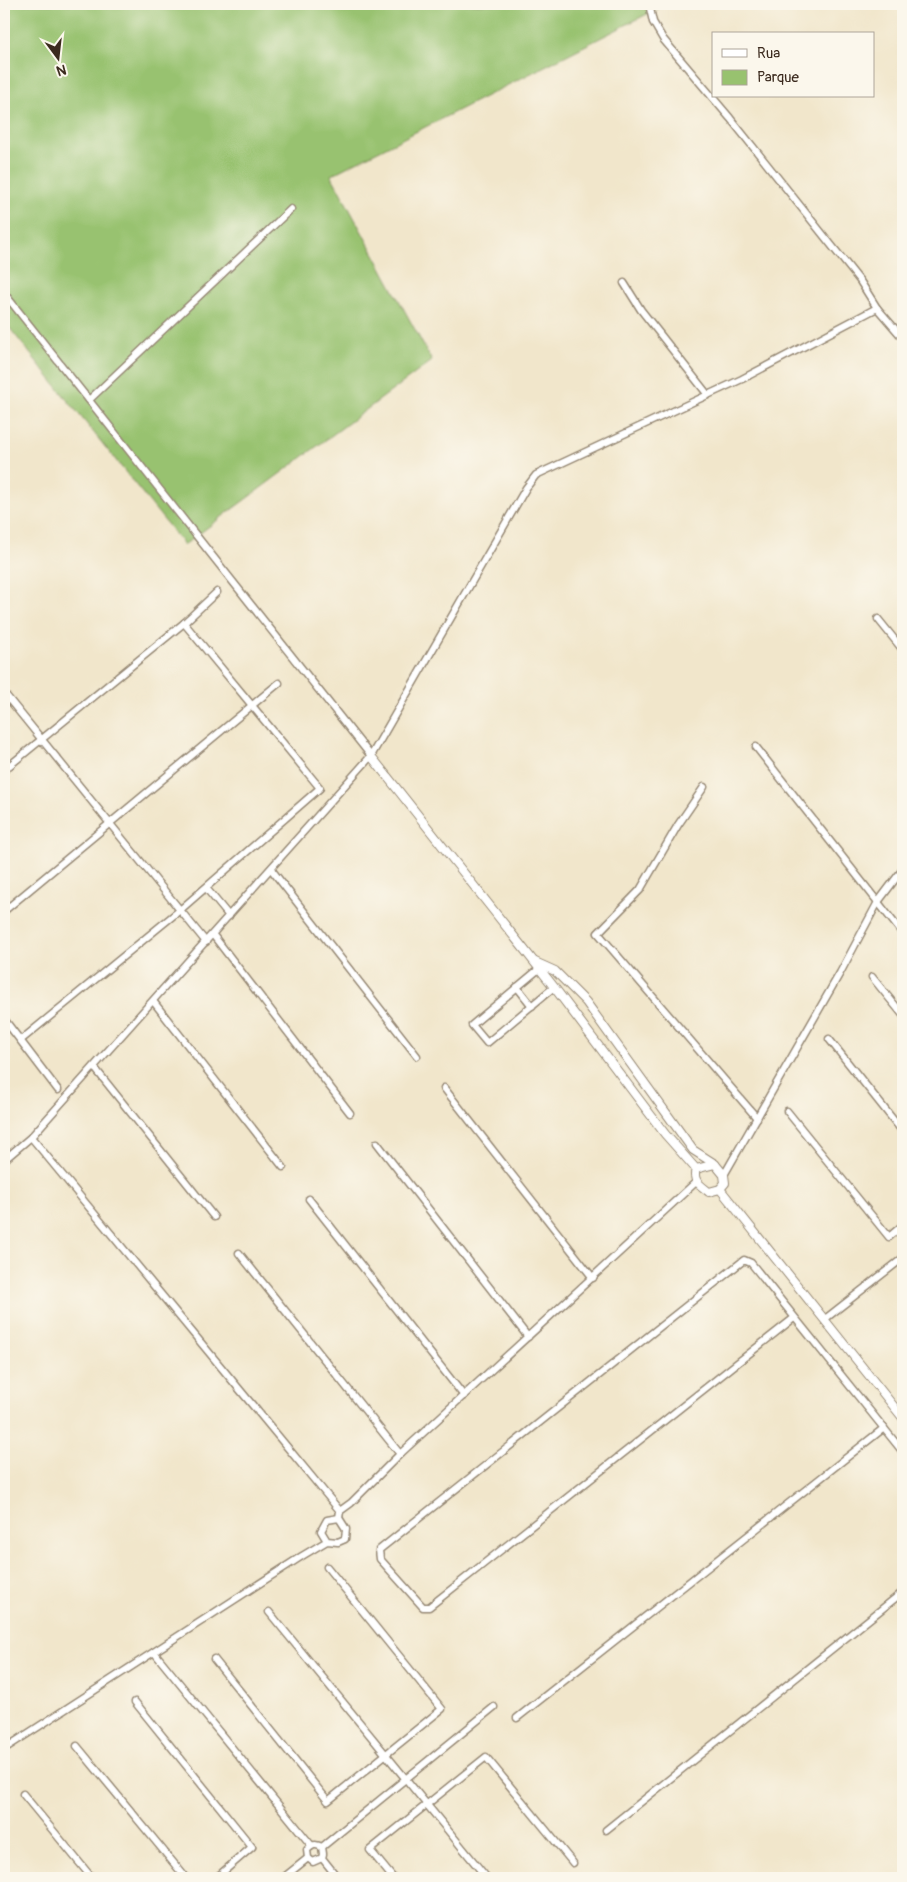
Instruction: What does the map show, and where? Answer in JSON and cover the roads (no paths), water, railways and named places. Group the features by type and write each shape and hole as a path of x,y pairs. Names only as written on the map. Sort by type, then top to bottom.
{"street":[{"path":"649,4 653,22 662,39 712,97"},
{"path":"713,98 860,281 877,308 903,338"},
{"path":"89,400 291,209"},
{"path":"624,283 641,310 708,395"},
{"path":"4,293 372,756 554,988 665,1134 696,1169"},
{"path":"4,1160 31,1137 372,756 526,488 536,475 742,379 877,308"},
{"path":"4,770 184,623 217,592"},
{"path":"878,618 903,650"},
{"path":"21,1040 180,910 320,788 184,623"},
{"path":"4,912 279,683"},
{"path":"4,693 206,942"},
{"path":"756,746 903,934"},
{"path":"704,787 678,825 640,890 598,933 758,1118"},
{"path":"271,869 417,1056"},
{"path":"724,1176 878,902 903,869"},
{"path":"206,888 229,916"},
{"path":"212,935 350,1112"},
{"path":"533,961 556,971 586,1002 693,1150 715,1164 724,1176 725,1183 720,1189 709,1192 696,1182 694,1176 696,1169"},
{"path":"539,969 472,1026 487,1042 554,988"},
{"path":"872,977 903,1015"},
{"path":"517,988 532,1006"},
{"path":"153,1001 283,1166"},
{"path":"4,1020 58,1090"},
{"path":"829,1039 903,1132"},
{"path":"94,1067 214,1217"},
{"path":"444,1088 593,1278"},
{"path":"787,1111 888,1237 903,1225"},
{"path":"4,1749 327,1541 338,1542 346,1538 346,1529 340,1515 31,1137"},
{"path":"377,1143 528,1337"},
{"path":"696,1169 715,1164"},
{"path":"327,1541 322,1531 327,1520 340,1515 400,1454 696,1182"},
{"path":"720,1189 903,1418"},
{"path":"308,1199 464,1396"},
{"path":"239,1253 400,1454"},
{"path":"825,1319 903,1258"},
{"path":"794,1318 429,1607 423,1607 380,1559 379,1550 744,1260 751,1263 903,1452"},
{"path":"517,1718 884,1428"},
{"path":"214,1660 328,1801 442,1709 327,1567"},
{"path":"606,1830 903,1592"},
{"path":"269,1612 487,1878"},
{"path":"154,1652 311,1845"},
{"path":"135,1702 252,1847 216,1878"},
{"path":"322,1847 494,1707"},
{"path":"77,1746 186,1878"},
{"path":"393,1878 370,1850 486,1757 572,1863"},
{"path":"23,1794 92,1878"},
{"path":"322,1847 316,1844 311,1845 307,1850 308,1858 313,1862 322,1858"},
{"path":"322,1847 322,1858 338,1878"},
{"path":"283,1878 308,1858"}]}
